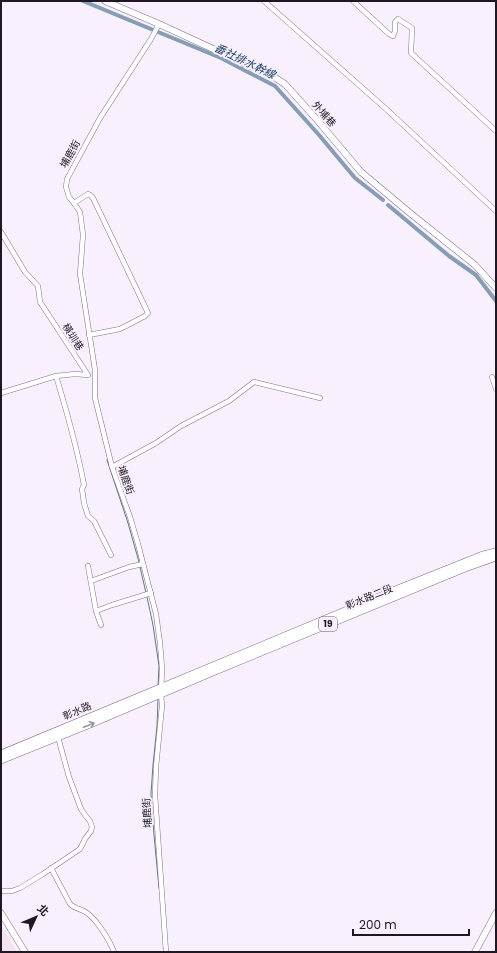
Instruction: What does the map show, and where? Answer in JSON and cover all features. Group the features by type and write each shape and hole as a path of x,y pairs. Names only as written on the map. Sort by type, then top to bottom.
{"main road":[{"name":"彰水路二段","path":"395,594 470,560 496,552"},
{"name":"彰水路二段","path":"161,690 395,594 496,557"},
{"name":"彰水路","path":"1,760 95,722 161,690"},
{"name":"彰水路","path":"1,754 161,690"}],"street":[{"name":"外埔巷","path":"105,1 274,77 284,84 361,172 475,265 496,288"},
{"path":"264,1 385,108 496,211"},
{"path":"353,1 393,36 395,31 395,22 398,19 412,28 411,53 496,131"},
{"name":"埔鹿街","path":"159,24 100,118 66,180 66,187 69,197 80,212 83,234 80,274 95,370 95,398 112,467 138,544 156,614 160,643 162,668 162,706 156,766 155,795 166,952"},
{"path":"74,203 88,194 93,198 148,313 120,329 89,335"},
{"name":"橫圳巷","path":"1,232 25,272 38,286 40,302 88,375 75,374 56,376 1,393"},
{"path":"56,376 79,460 84,485 82,489 84,503 88,516 94,521 111,555"},
{"path":"492,377 496,389"},
{"path":"112,467 156,443 181,426 229,401 254,382 320,398"},
{"path":"91,581 129,567 143,564"},
{"path":"88,566 96,611 101,625"},
{"path":"96,611 150,594"},
{"path":"1,891 12,891 20,888 80,849 91,831 92,827 90,821 81,809 68,777 58,737"},
{"path":"51,868 70,904 86,912 93,918 112,944 114,952"},
{"path":"1,913 24,952"},
{"path":"475,952 496,913"}],"shaded area":[{"path":"1,925 17,952 1,952"}],"waterway":[{"name":"番社排水幹線","path":"83,1 221,58 275,86 355,178 383,200"},
{"name":"番社排水幹線","path":"388,205 449,256 476,275 496,301"},
{"path":"107,460 139,562"},
{"path":"140,567 146,593"},
{"path":"147,597 159,666 158,686"},
{"path":"158,699 151,794 159,888"}]}
